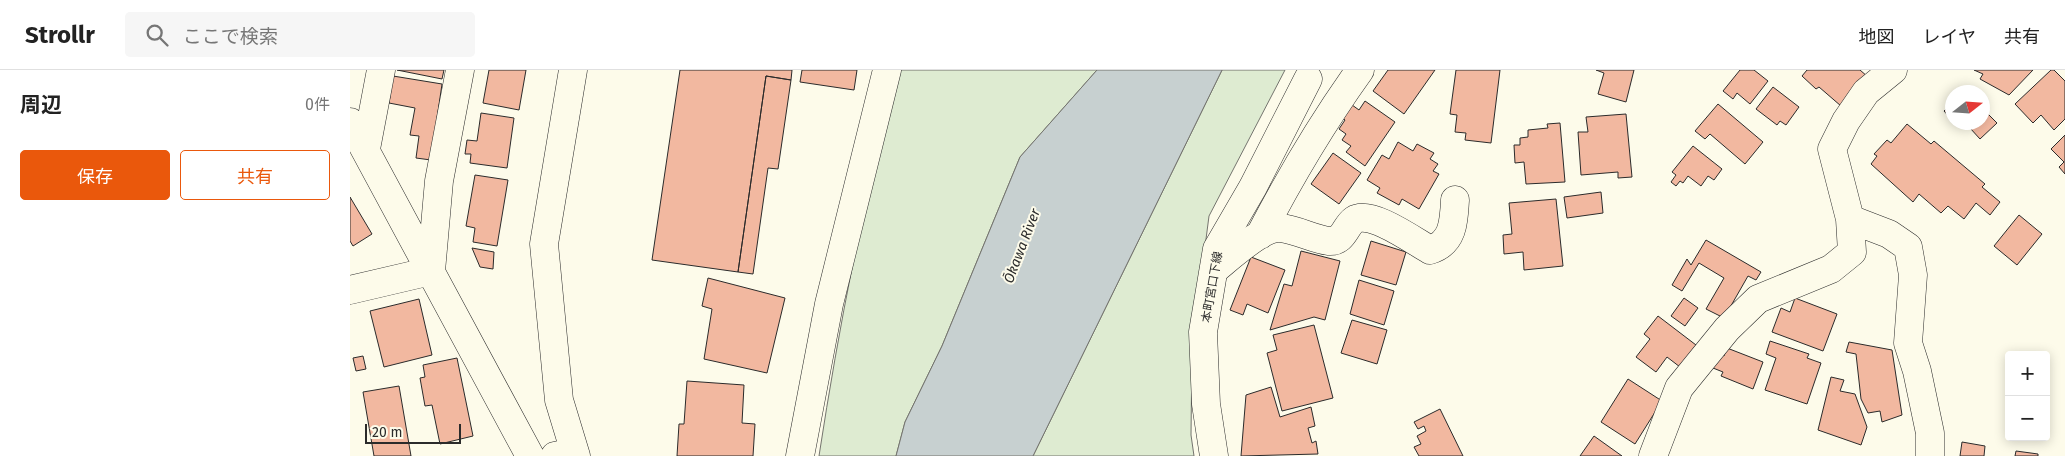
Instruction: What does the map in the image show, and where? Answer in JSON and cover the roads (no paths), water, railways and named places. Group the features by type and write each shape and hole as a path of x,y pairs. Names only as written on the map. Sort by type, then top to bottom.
{"street":[{"path":"366,149 381,70"},
{"path":"431,271 439,181 460,70"},
{"path":"568,455 558,400 544,244 573,70"},
{"path":"800,456 829,304 887,70"},
{"path":"1260,235 1293,172 1326,117 1360,70"},
{"path":"1653,456 1679,388 1728,329 1758,299 1831,269 1852,252 1850,219 1832,149 1846,121 1866,92 1892,70"},
{"name":"本町宮口下線","path":"1214,456 1206,404 1203,332 1217,249 1253,188 1309,75"},
{"path":"350,122 530,456"},
{"path":"1214,270 1267,231 1280,228 1331,241 1341,238 1354,220 1365,217 1379,221 1430,250 1440,247 1450,235 1454,221 1455,200"},
{"path":"1850,219 1889,234 1908,247 1913,275 1908,343 1917,371 1930,433 1930,456"},
{"path":"350,290 431,271"}],"water":[{"name":"Ōkawa River","path":"1097,70 1222,70 1033,456 896,456 905,422 942,346 1020,157"}]}
